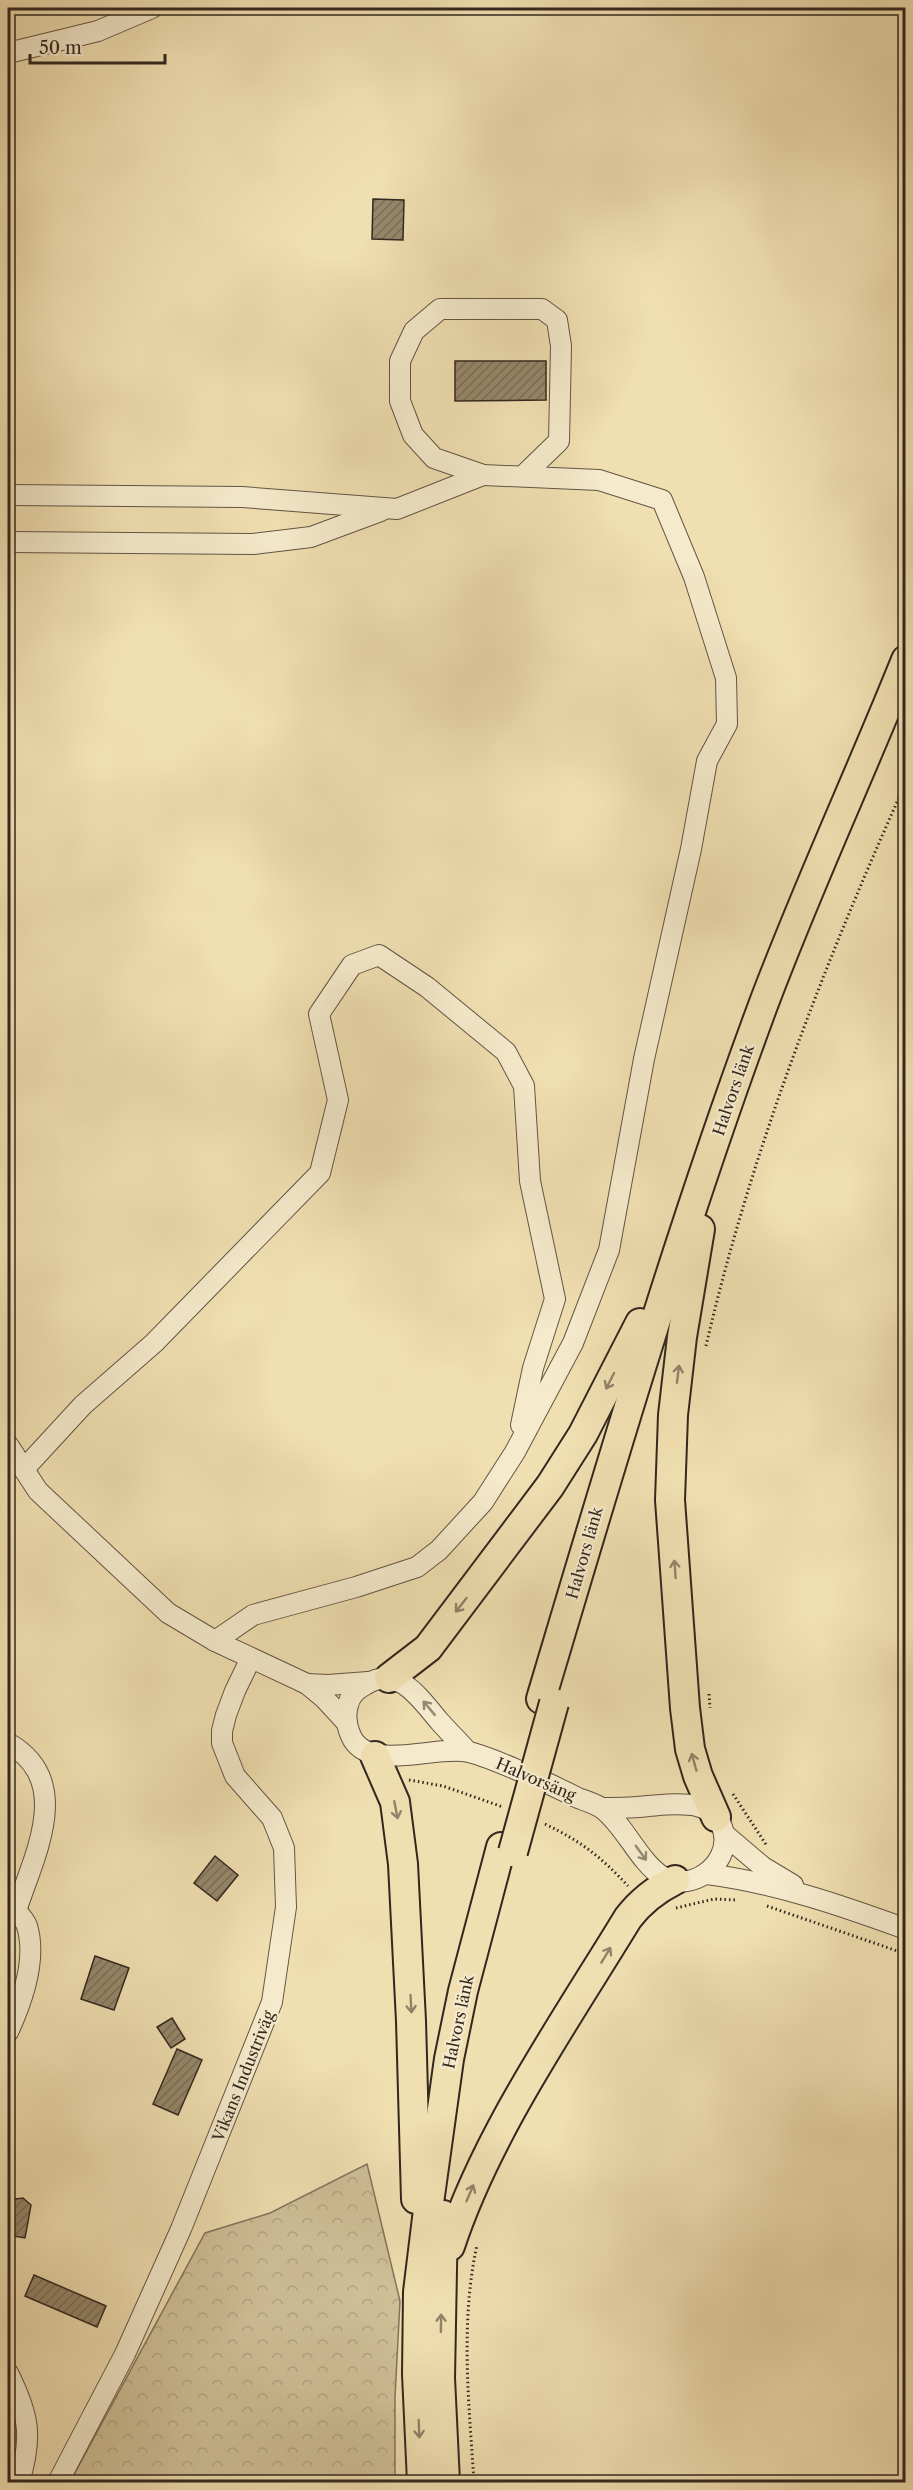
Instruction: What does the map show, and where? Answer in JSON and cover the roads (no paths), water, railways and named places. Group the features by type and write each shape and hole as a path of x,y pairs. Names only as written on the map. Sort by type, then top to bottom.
{"highway":[{"name":"Halvors länk","path":"422,2482 417,2374 418,2292 449,2059 463,1991 507,1849 547,1701 676,1255 762,1008 812,880 906,660"},
{"name":"Halvors länk","path":"547,1701 598,1552 700,1229 776,1010 826,885 906,705"},
{"path":"700,1229 682,1337 673,1415 670,1500 690,1749 698,1776 720,1825"},
{"path":"378,1680 428,1648 550,1486 583,1434 676,1255"},
{"path":"375,1756 395,1802 403,1864 411,2021 418,2292"},
{"name":"Halvors länk","path":"445,2482 440,2378 443,2213 459,2087 507,1849"},
{"path":"443,2268 474,2184 523,2091 628,1918 640,1902 657,1889 675,1880"}],"street":[{"path":"8,53 98,31 152,8"},
{"path":"215,1641 253,1615 356,1587 417,1567 439,1550 483,1502 515,1452 573,1343 609,1250 644,1059 691,849 707,761 727,724 726,678 694,577 662,500 599,480 483,475 434,458 413,435 400,401 400,360 414,331 440,309 542,309 557,320 561,346 559,441 524,475"},
{"path":"8,495 242,497 397,509 483,475"},
{"path":"8,542 253,544 311,537 388,508"},
{"path":"24,1469 83,1405 154,1343 320,1173 338,1100 320,1014 352,965 379,956 427,987 506,1052 524,1086 530,1181 555,1299 533,1368 515,1452"},
{"path":"8,1445 38,1491 168,1613 250,1660 307,1684 324,1698 347,1723"},
{"name":"Vikans Industriväg","path":"58,2482 130,2344 190,2207 272,2002 286,1907 284,1848 272,1818 235,1776 222,1743 226,1715 250,1660"},
{"path":"307,1684 328,1686 378,1680"},
{"path":"375,1756 359,1748 353,1741 347,1723 348,1704 351,1698 358,1689 378,1680"},
{"name":"Halvorsäng","path":"378,1680 404,1683 415,1691 468,1752"},
{"path":"8,1743 35,1767 43,1782 46,1803 43,1827 12,1910 27,1924 29,1962 19,2007 8,2032"},
{"name":"Halvorsäng","path":"375,1756 468,1752 528,1774 603,1808 665,1878 675,1880 697,1878 707,1874 760,1875 906,1929"},
{"name":"Halvorsäng","path":"603,1808 696,1804 720,1825 760,1875"},
{"path":"707,1874 719,1860 724,1843 720,1825"},
{"path":"8,2373 24,2413 29,2434 26,2460 19,2482"}]}
